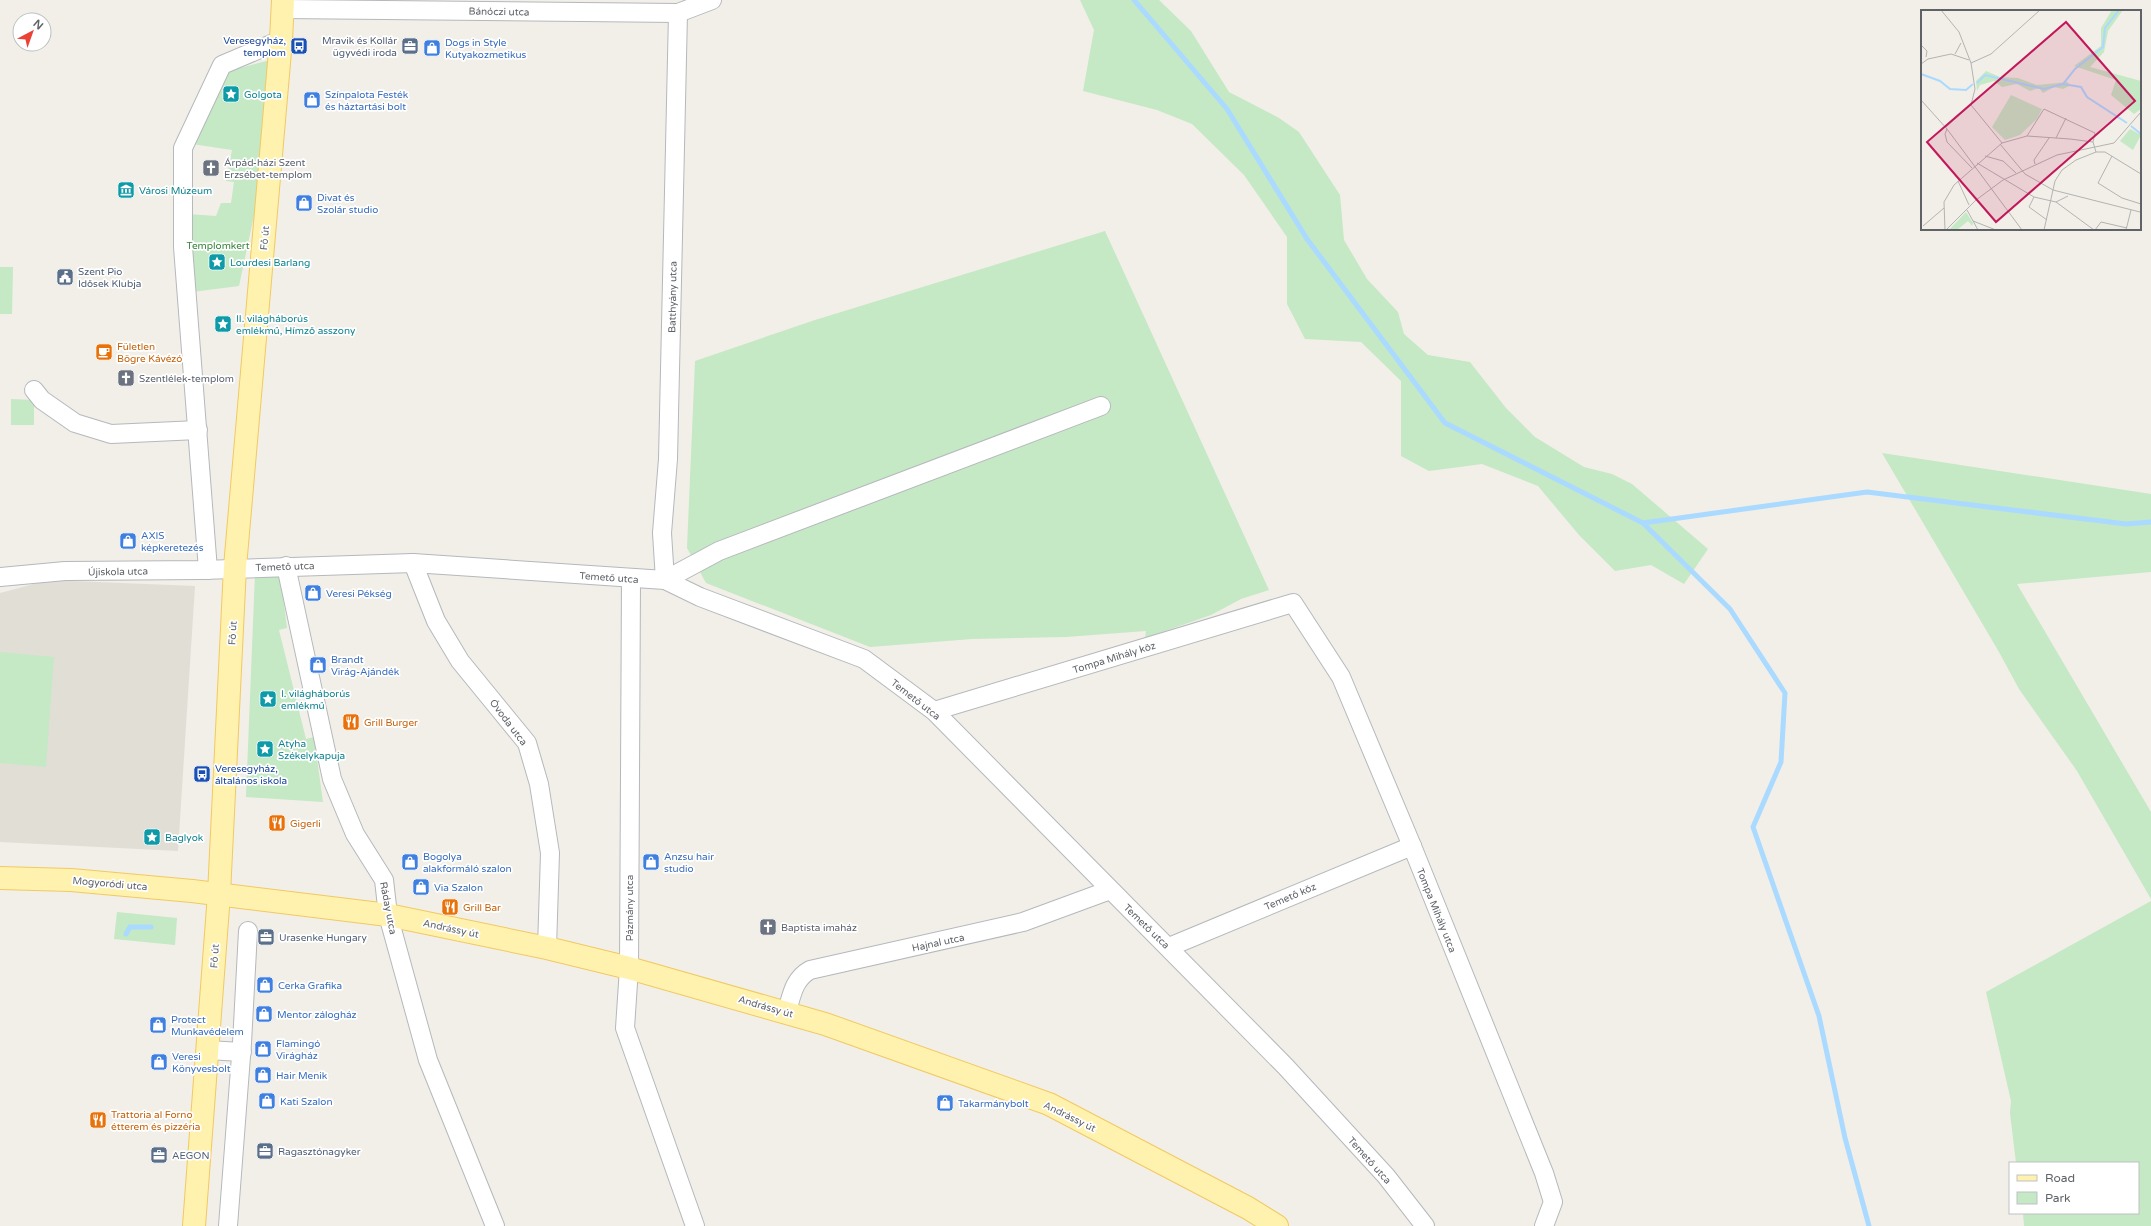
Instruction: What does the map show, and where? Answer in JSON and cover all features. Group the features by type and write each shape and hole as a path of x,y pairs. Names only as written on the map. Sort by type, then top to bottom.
{"main road":[{"name":"Fő út","path":"194,1226 219,894 235,567 283,5"},
{"name":"Mogyoródi utca","path":"0,878 71,880 219,894"},
{"name":"Andrássy út","path":"219,894 388,915 547,948 629,968 787,1011 1049,1104 1248,1208 1277,1226"}],"street":[{"name":"Bánóczi utca","path":"283,5 678,13 712,0"},
{"name":"Batthyány utca","path":"665,580 662,533 668,459 678,13"},
{"path":"208,570 183,247 183,148 222,64 281,40"},
{"path":"34,390 42,400 75,423 111,434 198,430"},
{"path":"665,580 719,551 1101,406"},
{"name":"Temető utca","path":"235,567 413,563 631,579 665,580 700,597 864,659 934,711 1110,890 1169,947 1286,1067 1381,1171 1425,1226"},
{"name":"Óvoda utca","path":"413,563 436,621 460,662 527,743 539,784 550,853 547,948"},
{"name":"Ráday utca","path":"286,566 332,779 356,834 384,880 388,915 428,1060 495,1226"},
{"name":"Újiskola utca","path":"0,577 65,571 208,570 235,567"},
{"name":"Pázmány utca","path":"631,579 629,968 625,1028 695,1226"},
{"name":"Tompa Mihály köz","path":"934,711 1293,603"},
{"name":"Tompa Mihály utca","path":"1293,603 1341,677 1412,846 1544,1173 1553,1202 1544,1226"},
{"name":"Temető köz","path":"1169,947 1412,846"},
{"name":"Hajnal utca","path":"787,1011 794,987 801,975 810,970 1023,922 1110,890"},
{"path":"228,1226 242,1052 248,931"},
{"path":"207,1050 242,1052"}],"shaded area":[{"path":"49,580 195,586 178,851 0,842 0,593"}],"green space":[{"path":"1080,0 1159,0 1191,31 1229,92 1279,118 1299,132 1340,195 1344,240 1367,279 1398,312 1404,334 1428,355 1470,362 1506,408 1535,437 1584,467 1612,474 1632,484 1708,549 1684,584 1651,565 1615,571 1579,535 1538,486 1482,464 1429,471 1401,456 1401,381 1361,342 1305,339 1287,304 1287,237 1244,175 1192,124 1157,110 1083,91 1094,30"},
{"name":"Templomkert","path":"270,60 256,206 239,286 192,292 188,214 216,216 221,203 231,203 234,182 226,181 232,150 192,144 228,71"},
{"path":"1105,231 1269,590 1241,599 1211,615 1145,638 1146,631 1066,637 972,639 870,647 706,583 687,548 695,361 815,320"},
{"path":"0,267 13,267 12,314 0,314"},
{"path":"11,399 34,400 34,425 11,425"},
{"path":"1882,453 2151,494 2151,572 2017,584 2151,812 2151,899 2077,771 2019,689 1999,652"},
{"path":"280,572 287,628 279,630 306,739 314,737 323,802 246,797 255,573"},
{"path":"0,652 54,657 46,767 0,763"},
{"path":"2151,901 2151,1226 2024,1226 2023,1214 2139,1214 2139,1162 2016,1162 2010,1113 2011,1101 1986,992"},
{"path":"117,912 177,918 175,945 114,939"}],"waterway":[{"path":"1134,0 1227,109 1307,239 1445,423 1643,523 1867,492 2126,524 2151,522"},
{"path":"1643,523 1730,609 1785,693 1781,762 1753,827 1819,1016 1845,1138 1869,1226"},
{"path":"126,934 130,927 151,927"}],"place":[{"name":"Veresegyház, templom","path":"299,46"},
{"name":"Mravik és Kollár ügyvédi iroda","path":"410,46"},
{"name":"Dogs in Style Kutyakozmetikus","path":"432,48"},
{"name":"Golgota","path":"231,94"},
{"name":"Színpalota Festék és háztartási bolt","path":"312,100"},
{"name":"Árpád-házi Szent Erzsébet-templom","path":"211,168"},
{"name":"Városi Múzeum","path":"126,190"},
{"name":"Divat és Szolár studio","path":"304,203"},
{"name":"Lourdesi Barlang","path":"217,262"},
{"name":"Szent Pio Idősek Klubja","path":"65,277"},
{"name":"II. világháborús emlékmű, Hímző asszony","path":"223,324"},
{"name":"Fületlen Bögre Kávézó","path":"104,352"},
{"name":"Szentlélek-templom","path":"126,378"},
{"name":"AXIS képkeretezés","path":"128,541"},
{"name":"Veresi Pékség","path":"313,593"},
{"name":"Brandt Virág-Ajándék","path":"318,665"},
{"name":"I. világháborús emlékmű","path":"268,699"},
{"name":"Grill Burger","path":"351,722"},
{"name":"Atyha Székelykapuja","path":"265,749"},
{"name":"Veresegyház, általános iskola","path":"202,774"},
{"name":"Gigerli","path":"277,823"},
{"name":"Baglyok","path":"152,837"},
{"name":"Bogolya alakformáló szalon","path":"410,862"},
{"name":"Anzsu hair studio","path":"651,862"},
{"name":"Via Szalon","path":"421,887"},
{"name":"Grill Bar","path":"450,907"},
{"name":"Baptista imaház","path":"768,927"},
{"name":"Urasenke Hungary","path":"266,937"},
{"name":"Cerka Grafika","path":"265,985"},
{"name":"Mentor zálogház","path":"264,1014"},
{"name":"Protect Munkavédelem","path":"158,1025"},
{"name":"Flamingó Virágház","path":"263,1049"},
{"name":"Veresi Könyvesbolt","path":"159,1062"},
{"name":"Hair Menik","path":"263,1075"},
{"name":"Kati Szalon","path":"267,1101"},
{"name":"Takarmánybolt","path":"945,1103"},
{"name":"Trattoria al Forno étterem és pizzéria","path":"98,1120"},
{"name":"Ragasztónagyker","path":"265,1151"},
{"name":"AEGON","path":"159,1155"}]}
